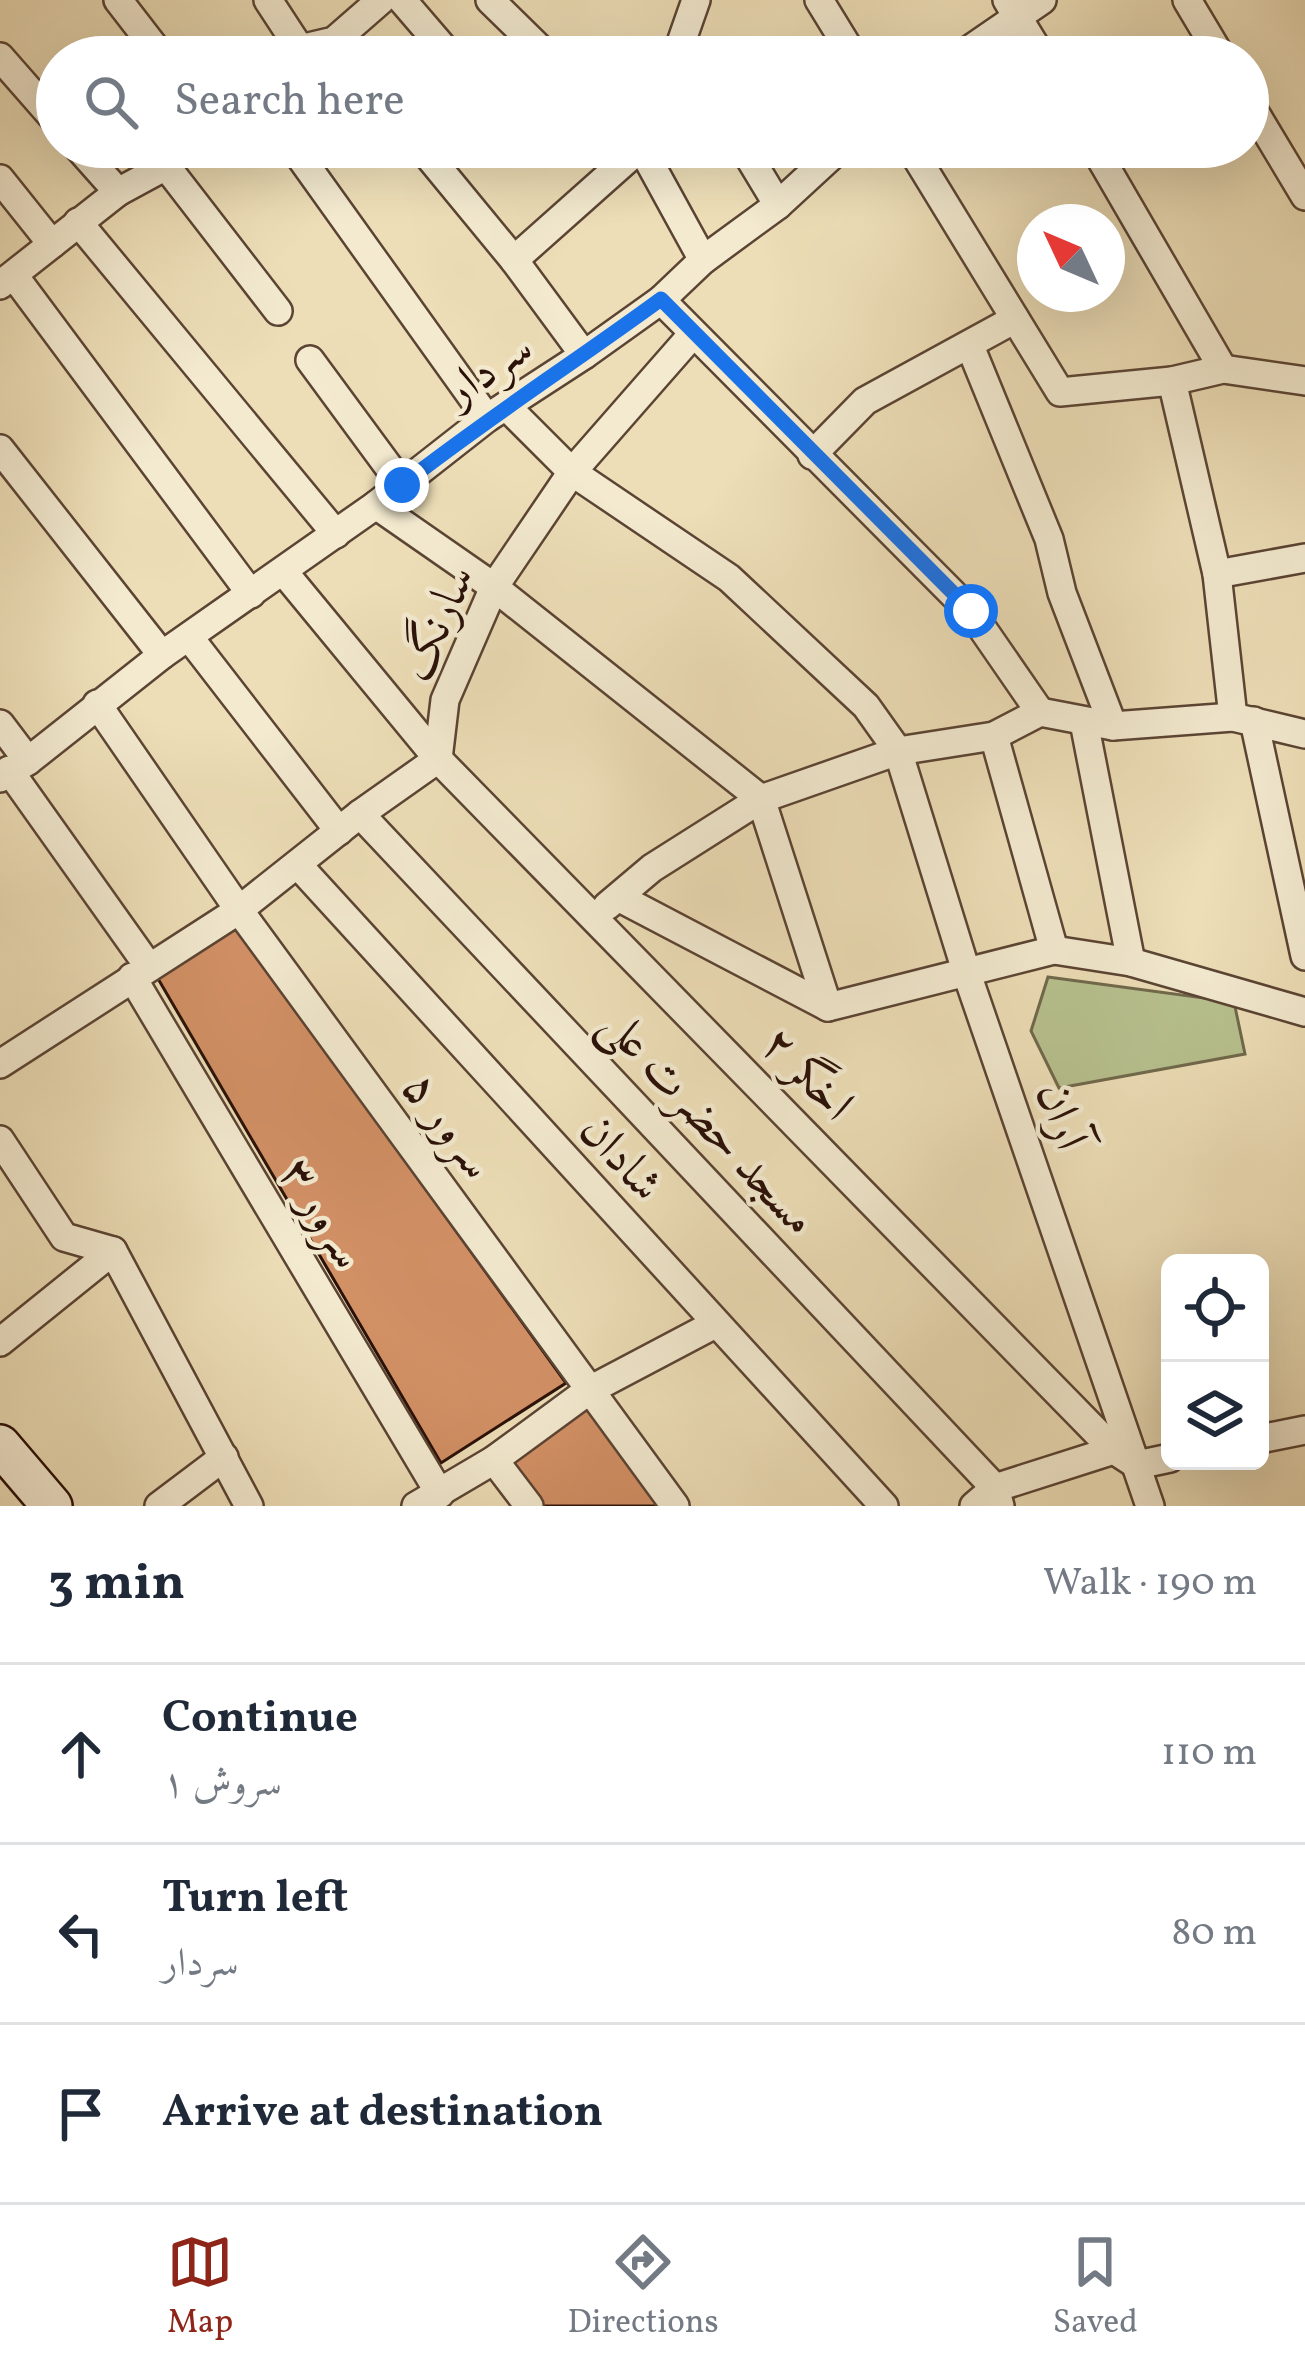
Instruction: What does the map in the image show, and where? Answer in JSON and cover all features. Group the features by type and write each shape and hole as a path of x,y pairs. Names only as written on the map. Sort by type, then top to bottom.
{"main road":[{"path":"0,1445 52,1506"}],"street":[{"path":"118,0 146,36"},
{"path":"268,0 287,36"},
{"path":"351,36 381,0"},
{"path":"402,0 434,36"},
{"path":"490,0 527,36"},
{"path":"818,0 841,36"},
{"path":"983,36 1013,9 1042,0"},
{"path":"1187,0 1208,36"},
{"path":"684,36 688,5"},
{"path":"1013,9 1029,36"},
{"path":"0,57 36,98"},
{"path":"1269,136 1305,196"},
{"path":"97,168 118,192"},
{"path":"158,168 118,192 7,281 250,594"},
{"path":"183,168 278,311"},
{"name":"آران","path":"309,168 496,412 572,472 729,578 866,706 898,751 1125,1458 1150,1506"},
{"path":"438,168 584,355"},
{"path":"514,260 617,168"},
{"path":"653,168 703,260"},
{"path":"756,168 778,205"},
{"name":"سردار","path":"12,770 496,412 661,299 818,168"},
{"path":"923,168 1060,392 1172,381 1223,369 1305,381"},
{"path":"1106,168 1223,369"},
{"path":"0,179 52,244"},
{"path":"78,222 336,534"},
{"path":"661,299 971,611 1040,712"},
{"path":"812,455 865,401 1015,319"},
{"name":"سارنگ","path":"0,1064 239,910 437,759 445,700 494,587 572,472 692,335"},
{"path":"970,346 1049,539 1099,724 1131,962"},
{"path":"310,360 402,485"},
{"path":"1172,381 1217,574 1243,719 1305,956"},
{"path":"0,449 162,655"},
{"path":"376,505 494,587 760,799 828,1007"},
{"path":"1217,574 1305,558"},
{"name":"اخگر ۲","path":"283,571 437,759 1125,1458"},
{"name":"مسجد حضرت علی","path":"189,638 349,823 990,1500"},
{"name":"سرور ۵","path":"97,704 239,910 675,1506"},
{"path":"594,915 652,868 760,799 898,751 994,736 1040,712 1099,724 1243,719 1305,734"},
{"name":"سرور ۳","path":"0,724 12,770 141,972 428,1500"},
{"path":"994,736 1054,950"},
{"name":"شادان","path":"298,865 884,1506"},
{"path":"620,898 828,1007 1054,950 1131,962 1305,1012"},
{"path":"0,1140 64,1238 113,1252 250,1506"},
{"path":"0,1342 113,1252"},
{"path":"428,1500 494,1460 588,1390 715,1324"},
{"path":"1269,1437 1305,1430"},
{"path":"159,1506 224,1457"},
{"path":"990,1500 1125,1458 1161,1458"},
{"path":"494,1460 529,1506"}],"green space":[{"path":"1048,977 1234,1002 1245,1054 1059,1088 1031,1031"}],"building":[{"path":"234,924 566,1383 441,1463 157,977"},
{"path":"588,1404 664,1506 542,1506 510,1462"}],"route":[{"path":"402,485 487,418 661,299 971,611"}]}
